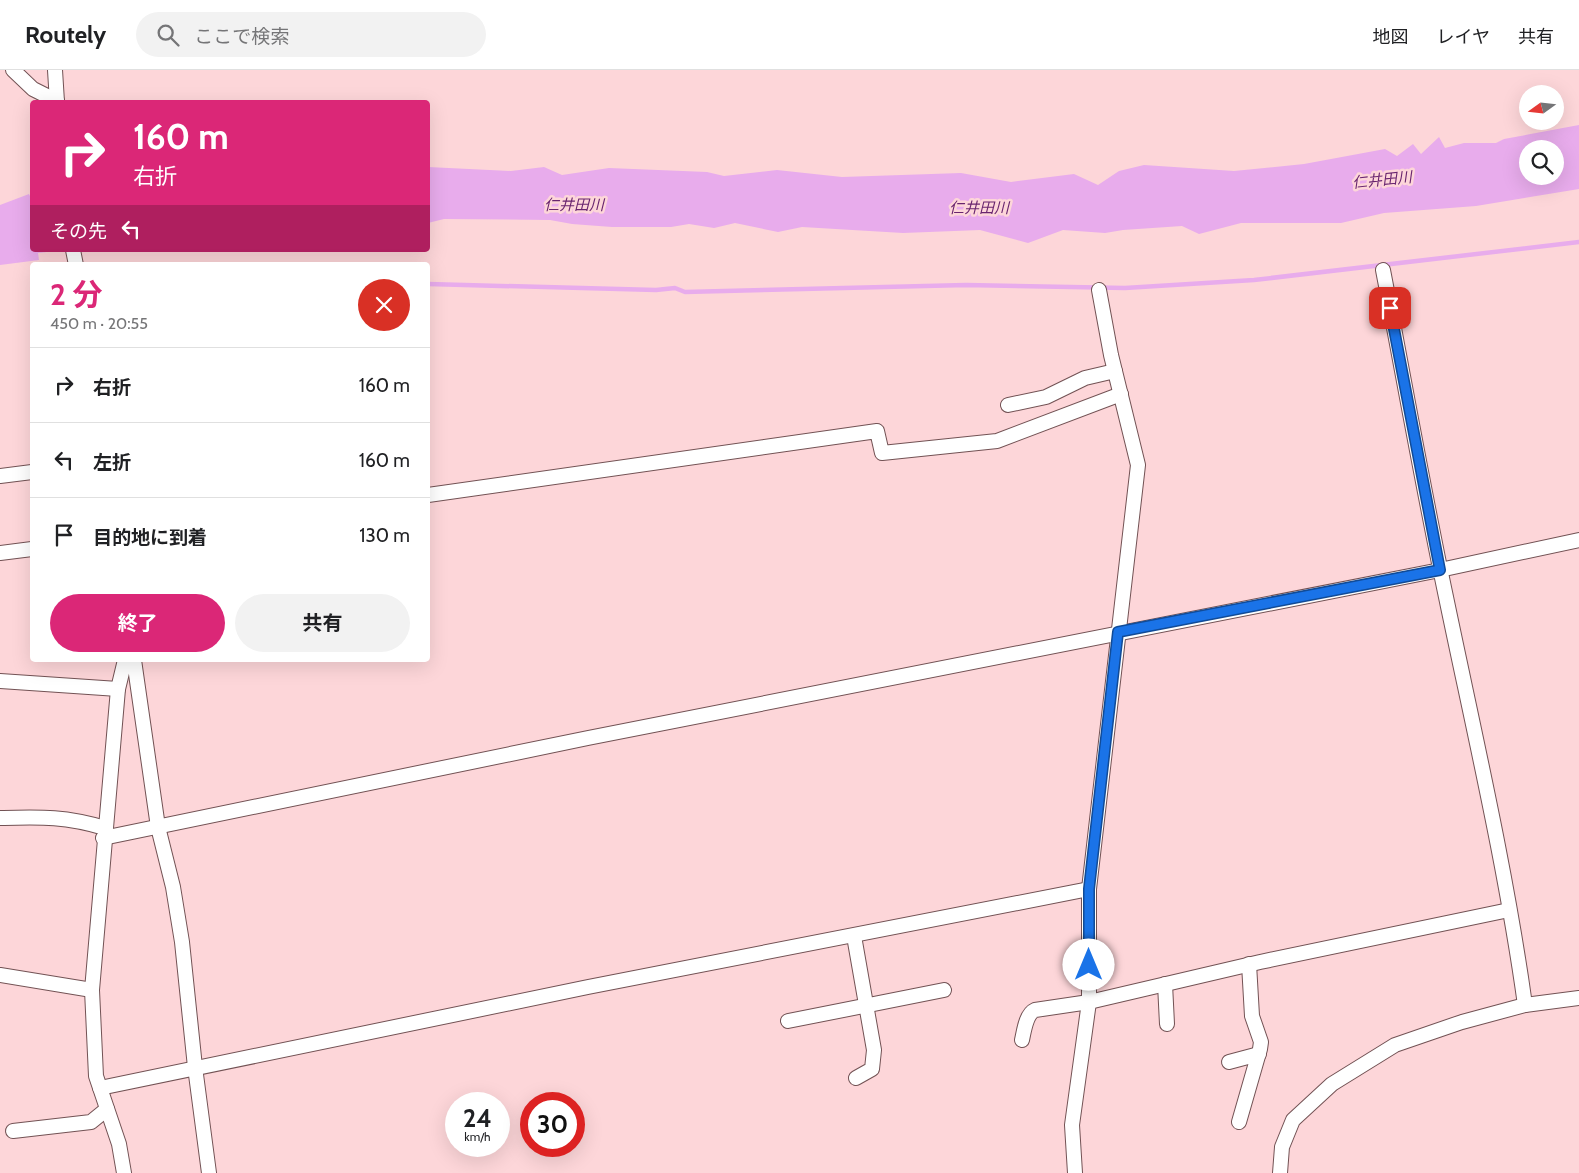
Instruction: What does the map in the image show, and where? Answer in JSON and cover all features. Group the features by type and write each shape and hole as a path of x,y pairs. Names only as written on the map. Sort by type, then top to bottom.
{"street":[{"path":"13,70 33,89 53,100"},
{"path":"55,70 57,100"},
{"path":"1383,270 1440,570 1509,910 1525,1005"},
{"path":"1075,1173 1072,1125 1089,1002 1089,889 1138,465 1115,371 1100,290"},
{"path":"1008,405 1046,397 1085,378 1115,371"},
{"path":"430,495 877,431 882,452 998,441 1121,394"},
{"path":"0,476 30,472"},
{"path":"0,818 56,816 76,819 104,833 158,827 1118,632 1440,570 1579,540"},
{"path":"0,553 30,550"},
{"path":"124,1173 119,1144 96,1076 92,990 104,833 118,689 125,662"},
{"path":"134,662 158,827 173,887 209,1173"},
{"path":"0,681 118,689"},
{"path":"100,1088 1089,889"},
{"path":"1022,1040 1031,1012 1089,1002 1250,964 1509,910"},
{"path":"854,936 873,1032 872,1069 856,1078"},
{"path":"1239,1122 1261,1042 1252,1016 1250,964"},
{"path":"0,975 92,990"},
{"path":"1165,984 1168,1024"},
{"path":"788,1021 944,990"},
{"path":"1280,1173 1282,1147 1293,1120 1332,1084 1395,1045 1445,1027 1525,1005 1579,998"},
{"path":"1229,1062 1259,1054"},
{"path":"13,1131 91,1122 107,1109"}],"water":[{"name":"仁井田川","path":"1579,125 1579,189 1476,206 1384,213 1341,223 1241,223 1199,234 1182,226 1105,233 1063,230 1028,243 980,230 903,233 802,227 778,232 735,223 714,228 689,224 671,227 612,227 572,224 550,220 444,219 430,222 430,167 511,171 544,167 562,175 609,168 707,172 724,176 777,170 842,177 961,173 1011,182 1074,174 1098,185 1119,171 1144,165 1234,171 1304,164 1385,149 1397,156 1413,144 1421,154 1439,137 1445,148 1464,143 1496,143 1504,139 1552,130 1564,130 1564,128"},
{"path":"29,194 30,252 47,252 38,253 39,260 0,265 0,205"}],"waterway":[{"path":"430,284 656,290 675,288 685,292 966,285 1125,288 1254,280 1579,242"}],"route":[{"path":"1089,965 1089,889 1118,632 1440,570 1390,308"}]}
